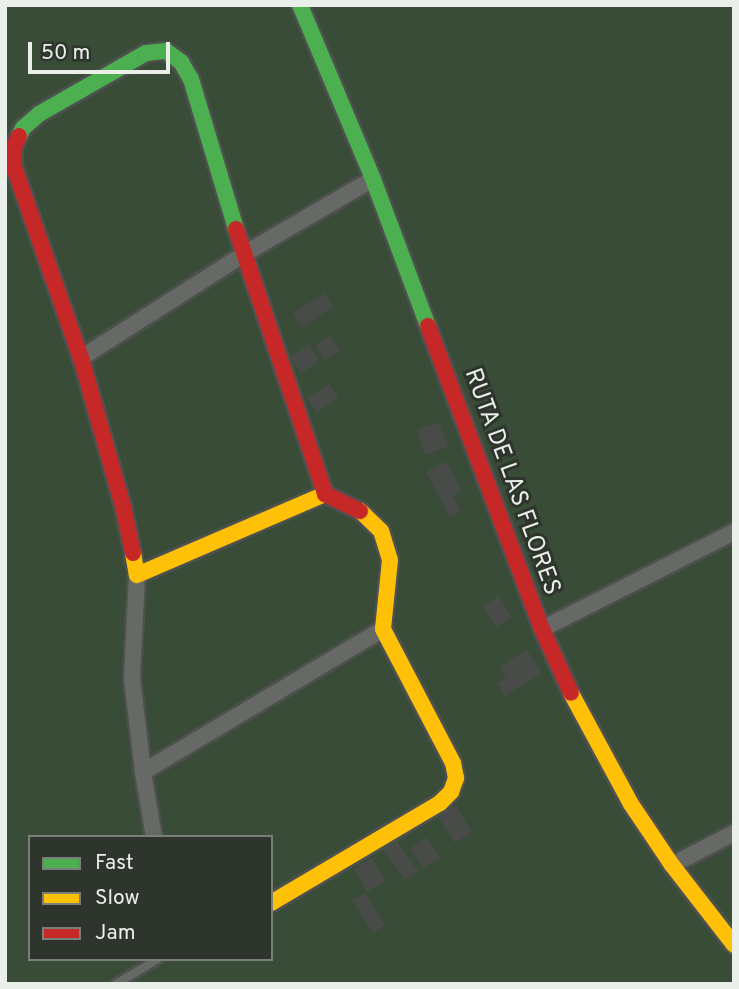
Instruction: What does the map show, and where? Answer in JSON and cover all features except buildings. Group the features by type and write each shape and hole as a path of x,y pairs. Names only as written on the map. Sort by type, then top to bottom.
{"street":[{"name":"RUTA DE LAS FLORES","path":"300,5 373,179 542,629 599,749 671,865 734,945"},
{"path":"154,835 132,678 137,575 123,506 81,358 15,167 14,147 23,128 39,114 146,52 166,51 181,62 191,79 244,254 325,494 361,511 381,531 390,560 383,629 453,763 456,778 451,793 440,803 273,902"},
{"path":"81,358 244,254 373,179"},
{"path":"137,575 325,494"},
{"path":"542,629 734,532"},
{"path":"143,772 383,629"},
{"path":"671,865 734,833"}],"lane":[{"path":"116,984 155,961"}],"green space":[{"path":"5,5 734,5 734,984 5,984"}],"traffic: fast":[{"path":"300,5 373,179 428,326"},
{"path":"19,136 23,128 39,114 146,53 166,51 181,62 191,79 236,229"}],"traffic: slow":[{"path":"133,553 137,575 325,494"},
{"path":"273,902 440,803 451,792 456,778 453,763 383,629 390,560 381,531 360,511"},
{"path":"571,693 631,804 672,865 734,945"}],"traffic: jam":[{"path":"19,136 14,147 14,167 81,358 123,506 133,553"},
{"path":"236,229 325,494 360,511"},
{"path":"428,326 542,629 571,693"}]}
